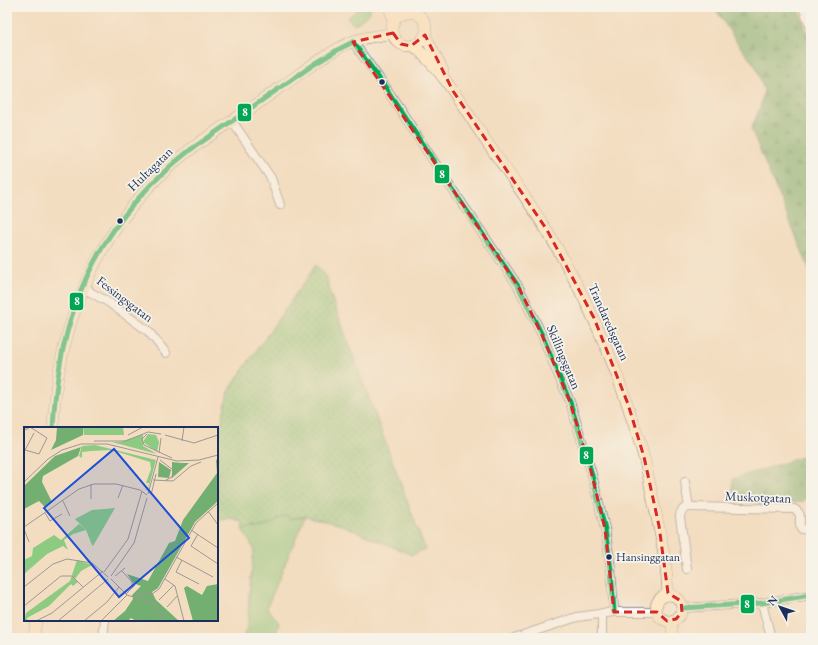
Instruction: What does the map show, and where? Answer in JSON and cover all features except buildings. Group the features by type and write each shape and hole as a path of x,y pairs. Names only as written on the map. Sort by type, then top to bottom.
{"street":[{"path":"389,7 392,15 393,28"},
{"path":"803,7 811,28"},
{"name":"Trandaredsgatan","path":"453,91 425,35 426,27 424,20 418,14 407,9 396,18 393,28 395,38 401,44 406,46 414,45 428,58 453,91 547,230 594,318 628,404 644,457 659,526 668,594"},
{"name":"Hultagatan","path":"52,427 58,372 78,301 101,252 121,221 147,189 170,166 190,150 314,64 337,49 393,28"},
{"path":"414,45 421,42 425,35"},
{"name":"Skillingsgatan","path":"353,42 386,88 440,172 518,286 542,335 570,402 591,471 611,569 614,612"},
{"path":"232,121 271,178 280,205"},
{"name":"Fessingsgatan","path":"85,284 90,292 108,302 148,331 166,352"},
{"path":"685,482 689,507 682,510 680,517 687,569"},
{"name":"Muskotgatan","path":"689,507 794,509 800,514 801,528 811,530"},
{"path":"668,594 679,598 683,608 680,616 672,621 667,621 659,616 656,608 658,600 668,594"},
{"path":"683,608 762,603 811,595"},
{"path":"762,603 771,638"},
{"path":"514,638 578,618 602,613 657,612"},
{"path":"602,613 602,638"},
{"path":"34,638 36,621"},
{"path":"103,638 105,621"},
{"path":"672,621 672,638"}],"highlighted area":[{"path":"393,33 401,44 411,46 425,35 453,91 547,230 594,318 628,404 644,457 659,526 668,593 681,601 682,612 676,619 667,621 657,612 614,612 605,529 591,471 570,402 542,335 518,286 353,42"}],"green space":[{"path":"361,7 371,7 367,15 354,25 347,18"},
{"path":"714,7 798,7 811,44 811,273 751,129 760,108 764,90 756,67 738,44"},
{"path":"316,265 326,275 331,296 425,549 412,555 341,525 305,516 291,519 286,515 263,527 242,529 243,522 231,519 218,520 218,437 228,393"},
{"path":"811,454 811,496 802,502 763,505 732,495 733,479"},
{"path":"286,515 291,519 305,516 267,607 279,623 275,638 243,638 248,623 249,595 254,549 242,529 263,527"}],"transit line":[{"name":"8","path":"353,42 386,88 518,286 542,335 570,402 591,471 605,529 611,569 614,612"},
{"name":"8","path":"53,427 55,396 60,364 71,318 85,281 96,259 122,218 137,199 171,165 190,150 313,65 353,42"},
{"name":"8","path":"683,608 762,603 811,595"}],"place":[{"name":"Hansinggatan","path":"609,557"}]}
